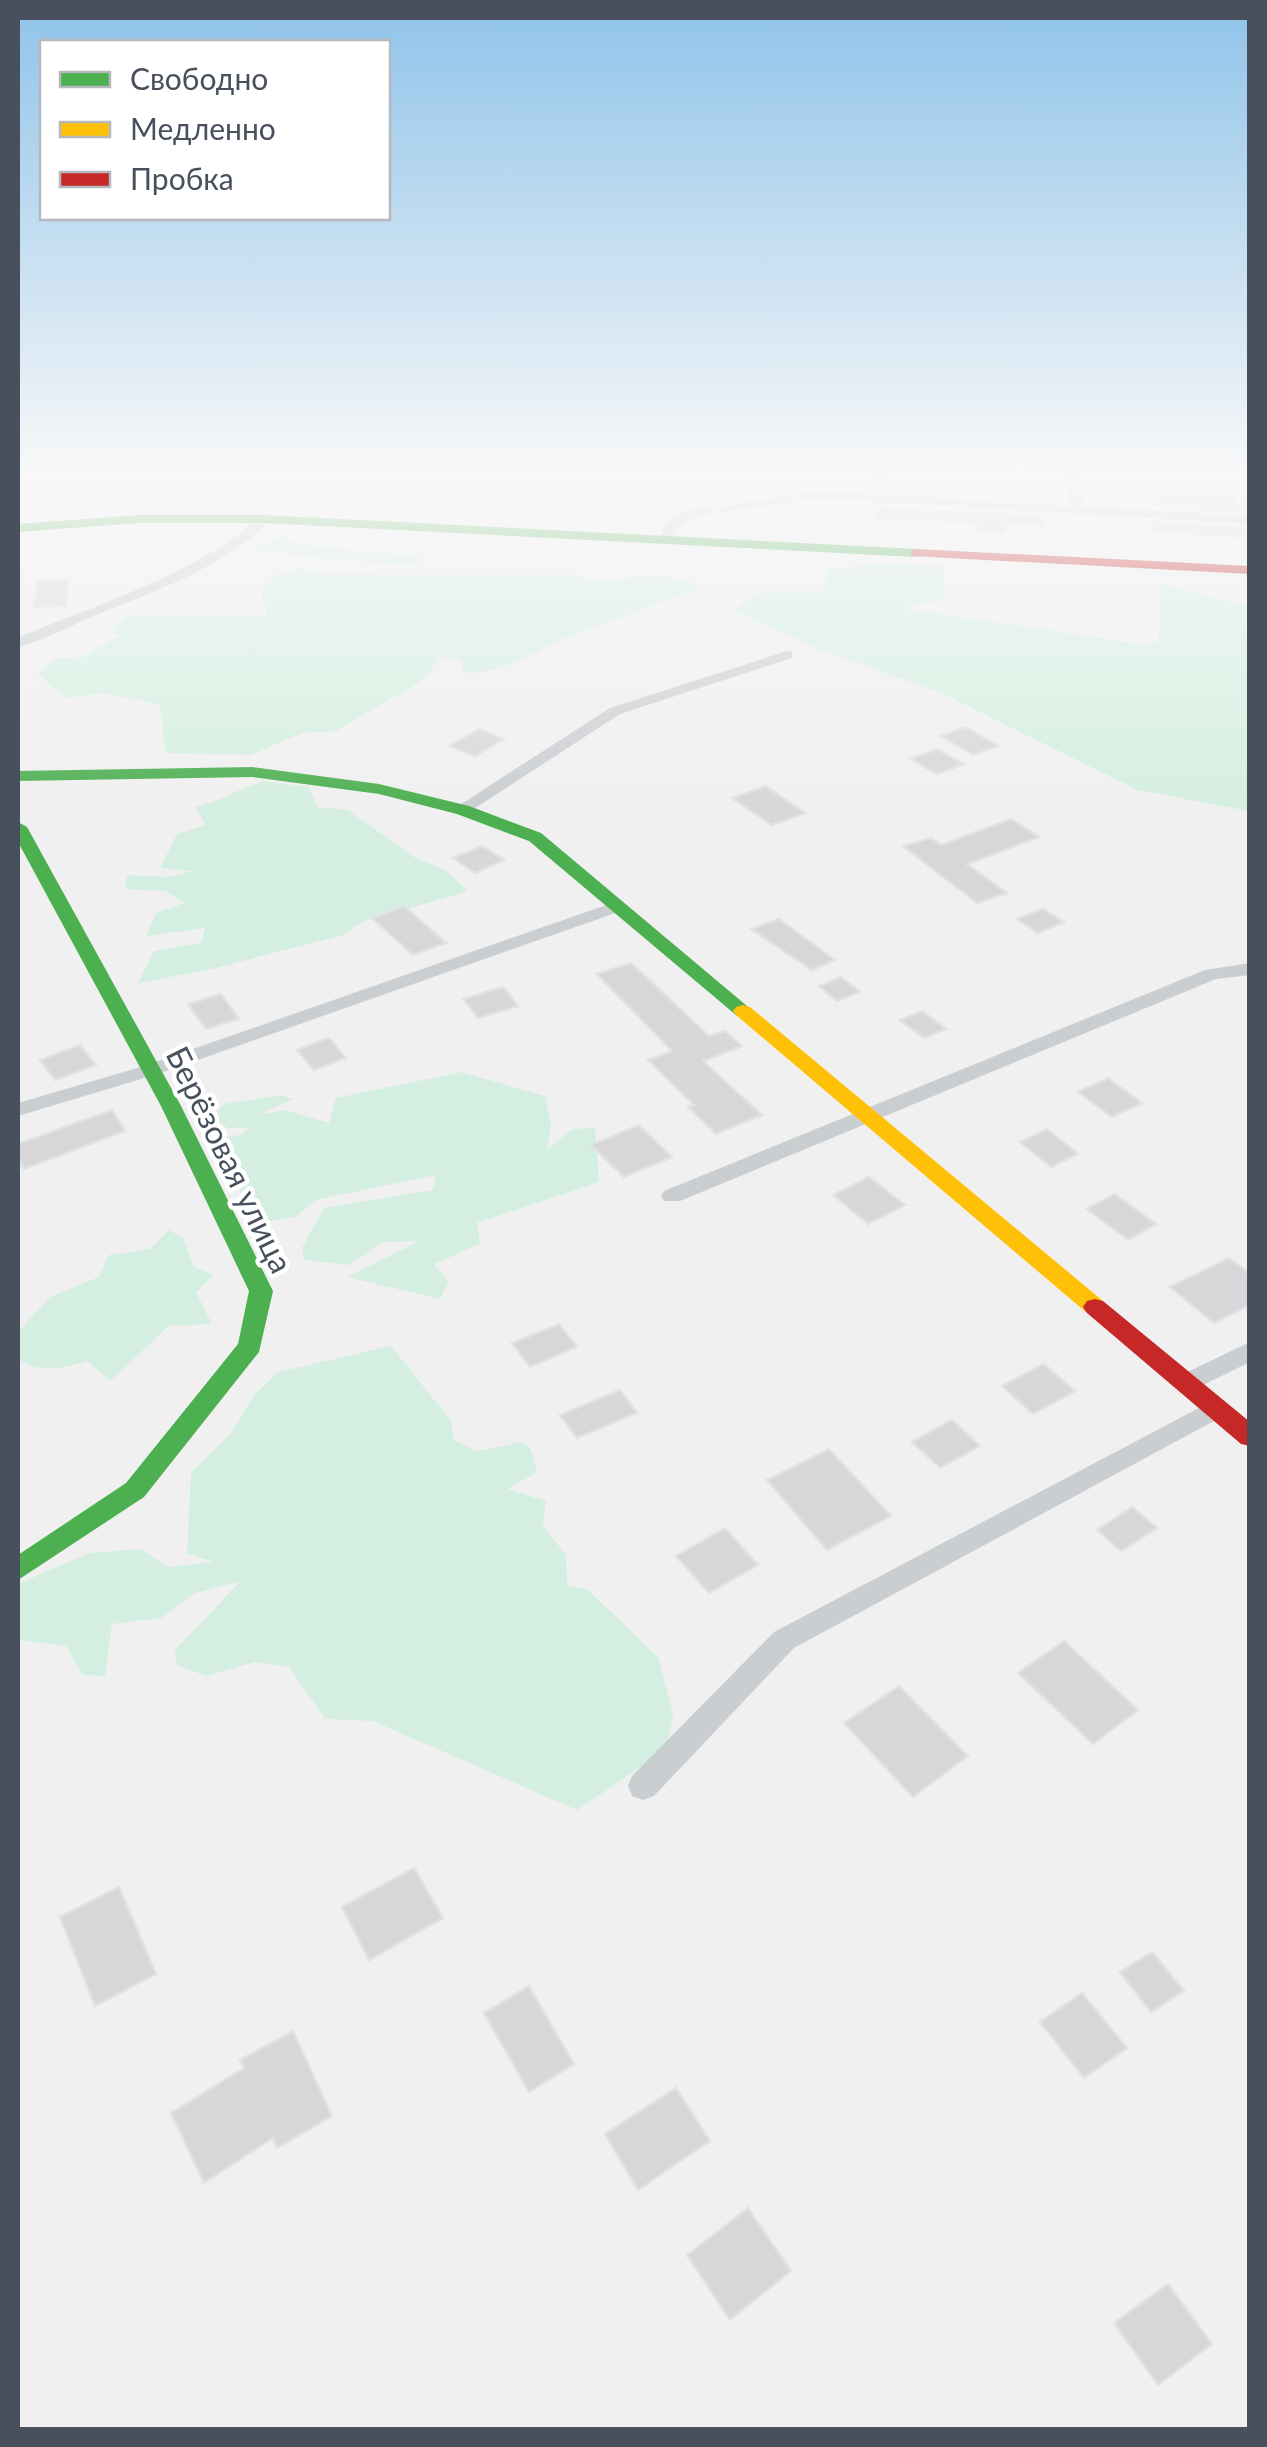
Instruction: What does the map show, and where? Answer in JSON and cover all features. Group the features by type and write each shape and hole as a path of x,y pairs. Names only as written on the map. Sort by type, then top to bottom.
{"street":[{"path":"18,644 149,584"},
{"path":"463,808 615,711 787,655"},
{"path":"18,776 218,770 263,773 463,808 535,836 1250,1437"},
{"name":"Берёзовая улица","path":"18,827 150,1070 261,1291 250,1346 134,1490 18,1569"},
{"path":"18,1110 150,1070 618,906"},
{"path":"672,1196 1212,974 1250,970"},
{"path":"1186,1383 1250,1351"},
{"path":"643,1786 784,1640 1216,1408"}],"green space":[{"path":"268,584 699,587 482,672 464,673 462,661 439,656 426,678 336,731 302,733 251,755 166,753 160,705 104,693 66,698 38,674 56,658 79,659 120,636 112,628 128,615 267,615 261,595"},
{"path":"825,584 944,584 944,599 904,608 1143,645 1159,640 1160,584 1249,606 1249,811 1138,790 941,693 822,650 733,610 759,593 825,592"},
{"path":"264,781 309,787 317,807 348,810 414,857 447,871 468,891 362,922 343,935 212,969 138,983 154,951 201,943 205,928 146,936 156,913 184,903 166,891 125,889 127,875 167,877 193,871 160,868 177,834 206,825 195,807"},
{"path":"461,1072 545,1096 551,1124 547,1150 572,1129 595,1128 599,1182 477,1223 480,1244 434,1264 448,1282 440,1299 347,1277 419,1241 382,1242 350,1265 304,1260 302,1248 324,1208 433,1190 436,1175 316,1200 295,1217 264,1222 209,1148 214,1137 242,1135 249,1128 227,1128 213,1117 224,1104 280,1095 293,1099 258,1115 285,1110 329,1123 336,1098"},
{"path":"169,1230 183,1238 194,1267 214,1275 196,1292 212,1324 168,1326 111,1381 87,1361 42,1368 18,1358 18,1332 50,1297 99,1277 109,1255 150,1249"},
{"path":"391,1346 451,1421 454,1440 477,1451 522,1442 531,1450 537,1472 508,1489 546,1501 543,1525 566,1555 567,1585 587,1589 658,1657 673,1713 667,1749 577,1810 373,1721 325,1719 289,1667 255,1662 206,1676 177,1665 175,1650 241,1581 195,1593 161,1618 112,1624 105,1677 82,1674 66,1646 18,1640 18,1584 89,1553 142,1549 167,1567 215,1562 187,1554 191,1472 230,1435 254,1395 278,1372"}],"building":[{"path":"37,584 68,584 66,606 33,608"},
{"path":"966,727 999,746 973,755 941,736"},
{"path":"479,729 504,739 475,756 449,746"},
{"path":"937,749 964,764 937,774 911,759"},
{"path":"766,786 805,813 772,825 732,798"},
{"path":"1011,819 1039,837 967,864 1007,893 977,903 903,846 931,838 941,845"},
{"path":"482,846 504,860 475,873 453,858"},
{"path":"404,906 446,943 413,955 372,918"},
{"path":"1043,909 1064,922 1038,933 1017,919"},
{"path":"779,919 835,960 812,970 751,929"},
{"path":"631,963 709,1036 725,1031 742,1046 703,1061 762,1115 716,1134 688,1107 694,1105 648,1060 672,1051 597,974"},
{"path":"841,977 860,992 837,1001 819,986"},
{"path":"503,987 518,1006 478,1018 463,999"},
{"path":"221,994 239,1019 206,1029 188,1004"},
{"path":"922,1011 946,1029 924,1038 900,1020"},
{"path":"329,1038 346,1058 314,1070 297,1050"},
{"path":"80,1045 96,1065 55,1080 40,1060"},
{"path":"1108,1078 1142,1103 1112,1117 1078,1092"},
{"path":"112,1110 125,1131 24,1169 18,1159 18,1144"},
{"path":"639,1125 672,1157 624,1177 591,1145"},
{"path":"1047,1129 1078,1154 1051,1167 1020,1142"},
{"path":"869,1177 905,1205 868,1224 833,1195"},
{"path":"1115,1194 1156,1224 1128,1240 1087,1209"},
{"path":"1229,1258 1250,1274 1250,1305 1214,1323 1170,1287"},
{"path":"559,1324 577,1347 530,1367 512,1343"},
{"path":"1044,1364 1075,1391 1033,1414 1002,1386"},
{"path":"620,1390 637,1413 577,1438 560,1415"},
{"path":"952,1420 980,1446 940,1468 912,1442"},
{"path":"829,1449 891,1516 827,1550 767,1480"},
{"path":"1132,1507 1157,1528 1121,1551 1097,1530"},
{"path":"725,1528 758,1565 709,1593 676,1556"},
{"path":"1064,1641 1138,1710 1093,1744 1018,1673"},
{"path":"899,1686 968,1756 913,1797 844,1723"},
{"path":"414,1868 443,1918 369,1960 342,1907"},
{"path":"119,1887 156,1974 95,2006 60,1917"},
{"path":"1152,1952 1184,1991 1151,2012 1120,1972"},
{"path":"529,1986 574,2064 529,2092 484,2013"},
{"path":"1082,1993 1127,2048 1084,2078 1040,2022"},
{"path":"293,2031 332,2116 277,2148 273,2138 204,2183 171,2113 244,2068 240,2060"},
{"path":"676,2088 710,2141 638,2190 605,2134"},
{"path":"748,2208 791,2271 730,2320 687,2255"},
{"path":"1168,2284 1212,2344 1158,2385 1114,2323"}],"traffic: fast":[{"path":"18,776 252,772 379,789 463,810 535,837 743,1011"},
{"path":"18,827 171,1106 261,1291 250,1346 135,1490 18,1569"}],"traffic: slow":[{"path":"743,1011 1095,1307"}],"traffic: jam":[{"path":"1095,1307 1250,1437"}]}
